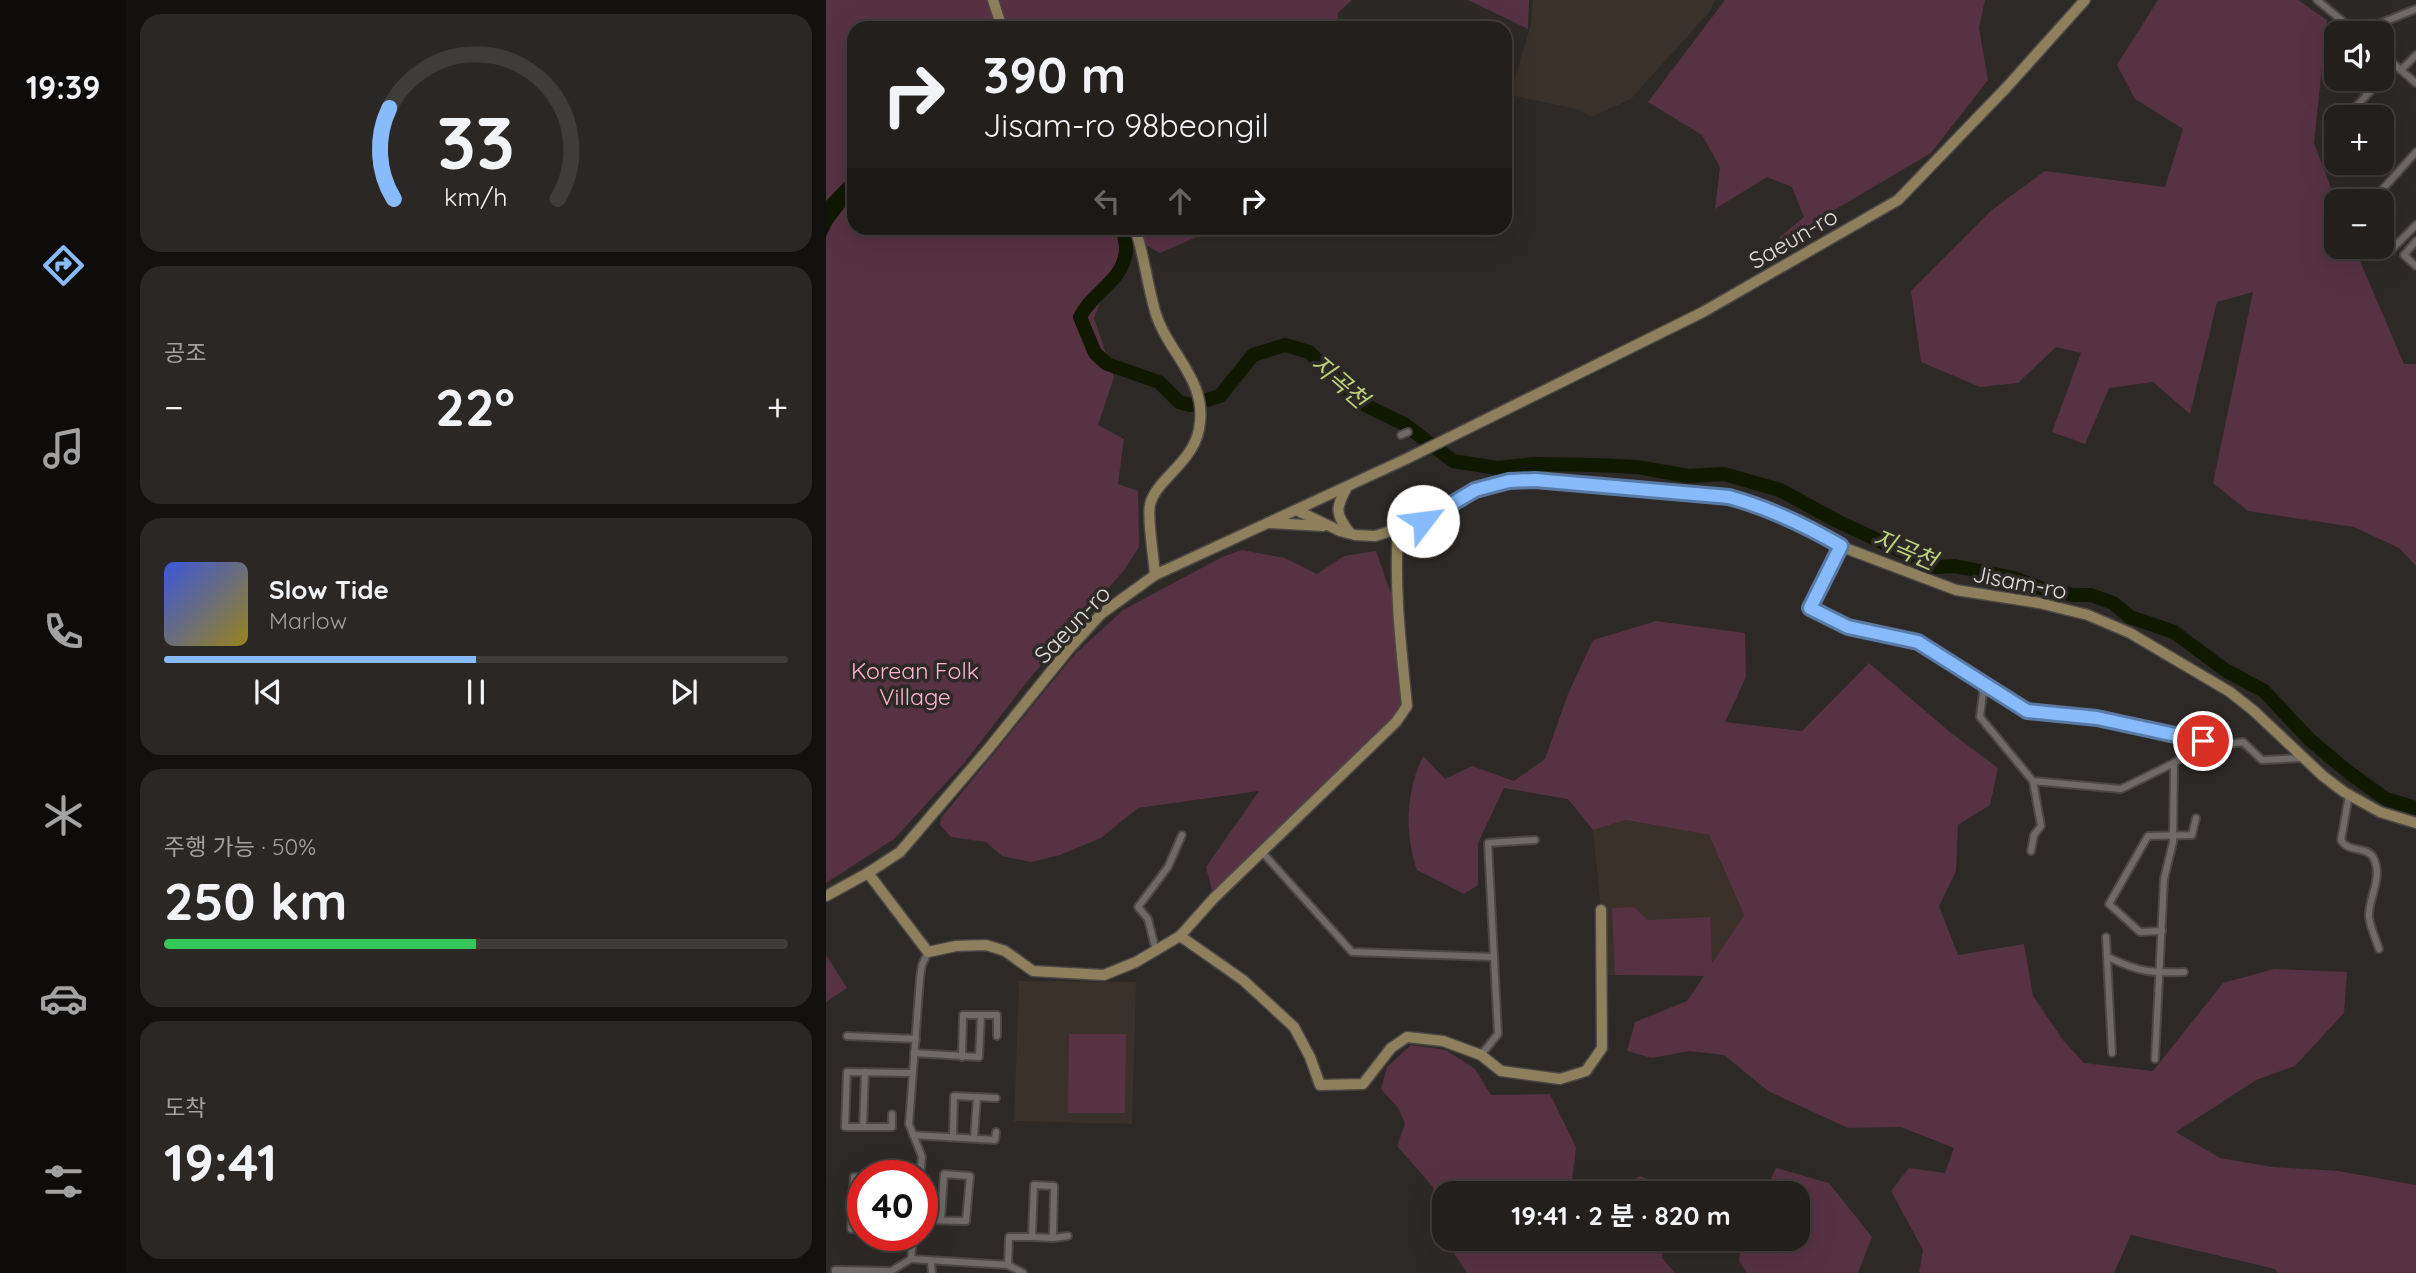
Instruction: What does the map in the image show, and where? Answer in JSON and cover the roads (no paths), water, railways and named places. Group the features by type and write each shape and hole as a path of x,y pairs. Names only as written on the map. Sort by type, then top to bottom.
{"street":[{"path":"993,0 1000,21"},
{"name":"Saeun-ro","path":"826,896 900,852 1101,614 1156,575 1406,459 1703,312 1898,200 2006,88 2085,0"},
{"path":"2317,0 2342,21"},
{"path":"2386,21 2416,9"},
{"path":"2357,105 2416,55"},
{"path":"2394,64 2416,83"},
{"path":"2365,91 2368,94"},
{"path":"2383,189 2416,152"},
{"path":"2394,247 2416,225"},
{"path":"1137,235 1155,313 1189,372 1201,409 1194,445 1162,484 1150,505 1156,575"},
{"path":"2416,241 2404,255 2416,266"},
{"name":"Jisam-ro","path":"1296,510 1325,526 1350,534 1375,536 1423,521 1475,490 1509,481 1535,480 1729,497 1785,516 1841,546 1956,590 2064,609 2088,615 2130,633 2230,692 2323,776 2349,795 2380,812 2416,822"},
{"path":"1347,486 1337,509 1341,522 1350,534"},
{"path":"1267,523 1325,526"},
{"path":"928,952 956,946 986,945 1006,951 1033,971 1104,975 1156,951 1180,936 1214,898 1396,722 1408,706 1397,611 1395,566 1398,529"},
{"path":"1841,546 1810,608 1848,627 1918,642 2027,711 2097,718 2222,745 2243,742 2262,760 2304,758"},
{"path":"1984,684 1980,717 2033,781 2041,826 2034,835 2031,850"},
{"path":"2033,781 2121,789 2174,764 2203,741"},
{"path":"2155,1059 2164,879 2173,836 2174,764"},
{"path":"2349,795 2341,840 2346,847 2373,857 2377,882 2369,914 2379,949"},
{"path":"2162,931 2140,932 2109,904 2148,836 2192,835 2196,818"},
{"path":"1156,951 1148,919 1138,907 1168,867 1182,835"},
{"path":"1481,1055 1498,1034 1488,843 1535,840"},
{"path":"1262,852 1352,952 1494,957"},
{"path":"868,873 928,952"},
{"path":"1180,936 1243,980 1294,1027 1310,1057 1320,1085 1363,1084 1391,1048 1407,1037 1443,1041 1481,1055 1501,1071 1560,1079 1586,1071 1601,1048 1601,910"},
{"path":"2106,937 2112,1053"},
{"path":"922,1160 909,1124 920,978 928,952"},
{"path":"2108,957 2135,970 2184,972"},
{"path":"962,1056 963,1015 997,1015 997,1036"},
{"path":"914,1054 979,1057 981,1015"},
{"path":"847,1036 916,1040"},
{"path":"892,1114 892,1127 845,1127 847,1072 911,1073"},
{"path":"863,1127 865,1072"},
{"path":"953,1137 954,1096 996,1098"},
{"path":"974,1138 977,1097"},
{"path":"913,1135 996,1140 996,1132"},
{"path":"944,1174 970,1176 966,1221 941,1220 944,1174"},
{"path":"1032,1237 1034,1185 1054,1186 1053,1238"},
{"path":"1009,1265 1009,1237 1068,1236"},
{"path":"911,1259 912,1251"},
{"path":"835,1273 835,1270 891,1272 911,1259 1009,1265 1023,1273"},
{"path":"931,1262 932,1273"}],"waterway":[{"name":"지곡천","path":"1124,235 1126,250 1120,270 1080,317 1095,353 1107,364 1159,382 1179,402 1190,405 1220,396 1253,355 1285,345 1309,352 1361,403 1404,424 1453,461 1497,468 1535,464 1595,465 1637,467 1688,476 1724,474 1780,490 1837,521 1935,567 1955,566 2014,578 2044,589 2073,595 2091,595 2113,603 2130,617 2174,632 2225,670 2264,691 2310,740 2347,771 2386,799 2416,808"}],"park label":[{"name":"Korean Folk Village","path":"915,683"}]}
